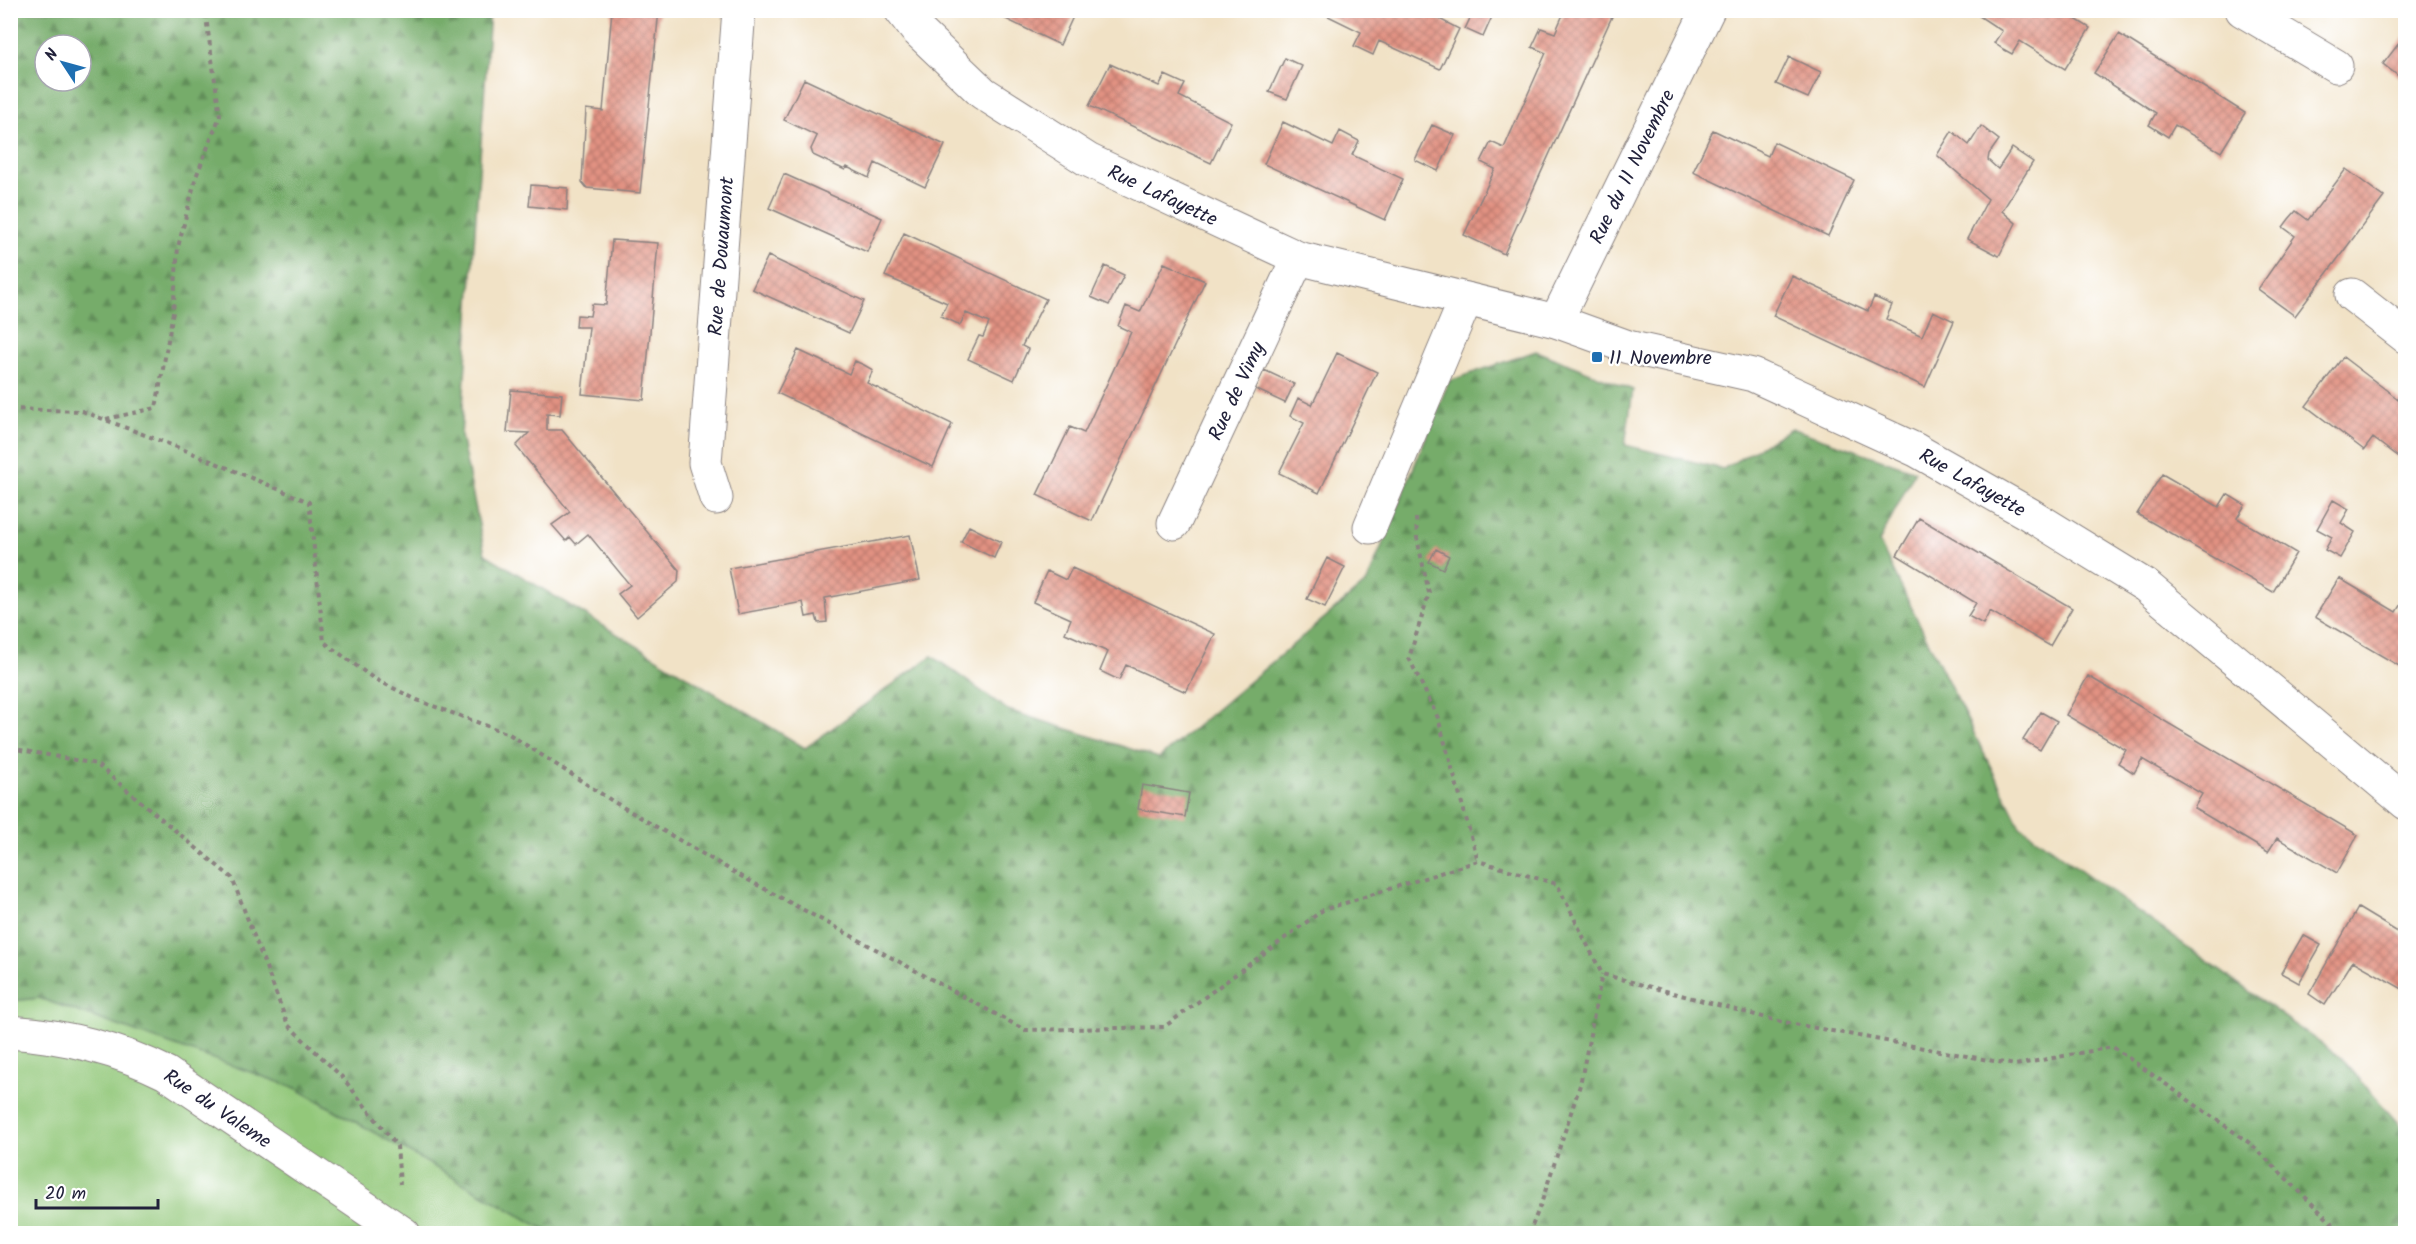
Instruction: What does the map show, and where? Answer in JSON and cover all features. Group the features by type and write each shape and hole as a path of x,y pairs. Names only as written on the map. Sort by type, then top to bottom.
{"street":[{"name":"Rue de Douaumont","path":"716,498 705,463 739,10"},
{"name":"Rue Lafayette","path":"901,10 915,28 983,93 1088,160 1298,258 1556,321 1628,347 1753,375 1916,450 2030,514 2146,585 2406,803"},
{"name":"Rue du 11 Novembre","path":"1556,321 1708,10"},
{"path":"2242,10 2336,66"},
{"name":"Rue de Vimy","path":"1174,523 1298,258"},
{"path":"2352,295 2406,337"},
{"path":"1370,527 1466,299"},
{"name":"Rue du Valeme","path":"10,1032 48,1035 114,1050 165,1073 404,1233"}],"path":[{"path":"105,420 156,408 173,312 178,247 196,177 220,116 205,10"},
{"path":"10,409 82,411 187,451 309,502 324,642 373,678 417,700 509,734 614,802 739,875 1025,1030 1164,1027 1323,910 1478,861 1557,884 1602,974 1580,1085 1542,1201 1529,1233"},
{"path":"1416,515 1417,538 1429,593 1409,658 1438,718 1478,861"},
{"path":"10,748 96,764 232,878 288,1025 342,1077 397,1146 404,1233"},
{"path":"1602,974 1778,1021 2014,1065 2113,1047 2251,1144 2343,1233"}],"green space":[{"path":"11,11 490,11 461,436 485,554 805,748 932,656 1008,710 1159,758 1367,582 1449,381 1536,351 1633,390 1625,445 1723,469 1791,428 1915,471 1879,542 2020,826 2341,1058 2405,1131 2405,1233 551,1233 296,1088 39,998 11,1001"},
{"path":"39,998 296,1088 551,1233 11,1234 11,1001"}],"building":[{"path":"612,10 659,10 640,193 587,188 582,182 586,109 603,111"},
{"path":"987,10 1076,10 1060,45"},
{"path":"1316,10 1422,10 1459,29 1440,69 1379,41 1373,55 1354,46 1361,32"},
{"path":"1474,10 1495,10 1483,37 1465,29"},
{"path":"1565,10 1615,10 1504,254 1464,235 1495,169 1481,162 1491,142 1504,148 1546,53 1532,47 1541,28 1555,33"},
{"path":"1970,10 2061,10 2090,28 2065,69 2020,41 2012,54 2003,49 1994,43 2002,31"},
{"path":"2119,34 2245,113 2221,152 2175,125 2168,137 2149,125 2156,113 2094,73"},
{"path":"2406,34 2406,82 2383,64"},
{"path":"1789,57 1821,72 1808,98 1776,84"},
{"path":"1285,58 1302,66 1287,99 1269,92"},
{"path":"1110,64 1159,86 1165,75 1185,84 1179,96 1231,122 1211,163 1089,106"},
{"path":"804,79 945,145 925,187 875,163 869,178 847,167 845,170 813,155 811,149 817,136 784,120"},
{"path":"1283,122 1333,146 1340,131 1359,141 1352,155 1403,179 1385,220 1264,164"},
{"path":"1432,125 1455,135 1438,171 1415,160"},
{"path":"1981,126 1999,140 1989,154 1988,160 1998,169 2012,148 2033,162 2002,211 2016,223 1999,256 1967,239 1988,199 1937,155 1952,131 1969,145"},
{"path":"1713,130 1768,156 1774,142 1854,180 1828,236 1693,172"},
{"path":"2346,169 2384,197 2295,316 2258,289 2295,236 2283,227 2296,211 2308,220"},
{"path":"784,174 882,218 867,252 769,208"},
{"path":"531,185 568,188 567,210 529,206"},
{"path":"904,233 1046,299 1022,346 1028,349 1014,380 968,359 979,336 983,337 989,323 966,313 960,325 941,316 947,303 885,276"},
{"path":"612,240 658,243 644,400 582,394 589,327 576,327 577,315 590,316 592,304 606,305"},
{"path":"768,256 864,301 849,333 752,289"},
{"path":"1164,263 1205,281 1092,521 1037,495 1070,427 1084,433 1131,332 1118,326 1126,306 1140,312"},
{"path":"1105,266 1124,275 1109,305 1091,297"},
{"path":"1792,276 1868,311 1874,297 1892,305 1886,319 1922,336 1933,311 1954,321 1925,387 1773,316"},
{"path":"798,350 849,374 855,361 864,365 873,370 867,383 952,424 933,467 777,393"},
{"path":"1337,353 1377,372 1319,493 1279,473 1304,423 1290,416 1298,398 1312,405"},
{"path":"2343,357 2406,405 2406,463 2373,438 2364,450 2306,406"},
{"path":"1264,370 1294,384 1285,403 1255,389"},
{"path":"511,390 562,394 560,415 547,414 547,430 562,430 679,570 678,582 637,617 618,594 630,585 588,534 576,544 570,537 566,541 552,525 570,512 516,446 529,433 507,432"},
{"path":"2162,474 2219,507 2227,494 2245,505 2237,518 2296,553 2273,592 2137,514"},
{"path":"2333,500 2349,509 2341,523 2355,532 2340,558 2325,550 2332,537 2317,529"},
{"path":"1919,518 2072,608 2050,646 1990,611 1983,624 1968,616 1976,603 1897,555"},
{"path":"969,526 1001,542 994,558 961,542"},
{"path":"910,535 920,580 825,598 827,622 818,623 816,615 806,617 803,602 738,614 729,568"},
{"path":"1436,549 1449,556 1443,569 1429,562"},
{"path":"1327,558 1345,567 1325,607 1307,599"},
{"path":"1072,568 1215,634 1186,692 1126,665 1119,680 1100,671 1108,652 1065,633 1071,619 1033,602 1047,571 1066,580"},
{"path":"2339,578 2396,612 2404,599 2406,600 2406,670 2315,617"},
{"path":"2088,676 2358,835 2337,873 2277,838 2268,852 2261,848 2194,808 2202,794 2142,759 2134,773 2118,763 2126,750 2066,715"},
{"path":"2041,712 2057,721 2040,750 2023,740"},
{"path":"1142,785 1189,793 1185,817 1138,809"},
{"path":"2358,908 2406,937 2406,991 2353,961 2325,1005 2309,994"},
{"path":"2303,935 2321,945 2299,983 2281,973"}],"place":[{"name":"11 Novembre","path":"1597,357"}]}
